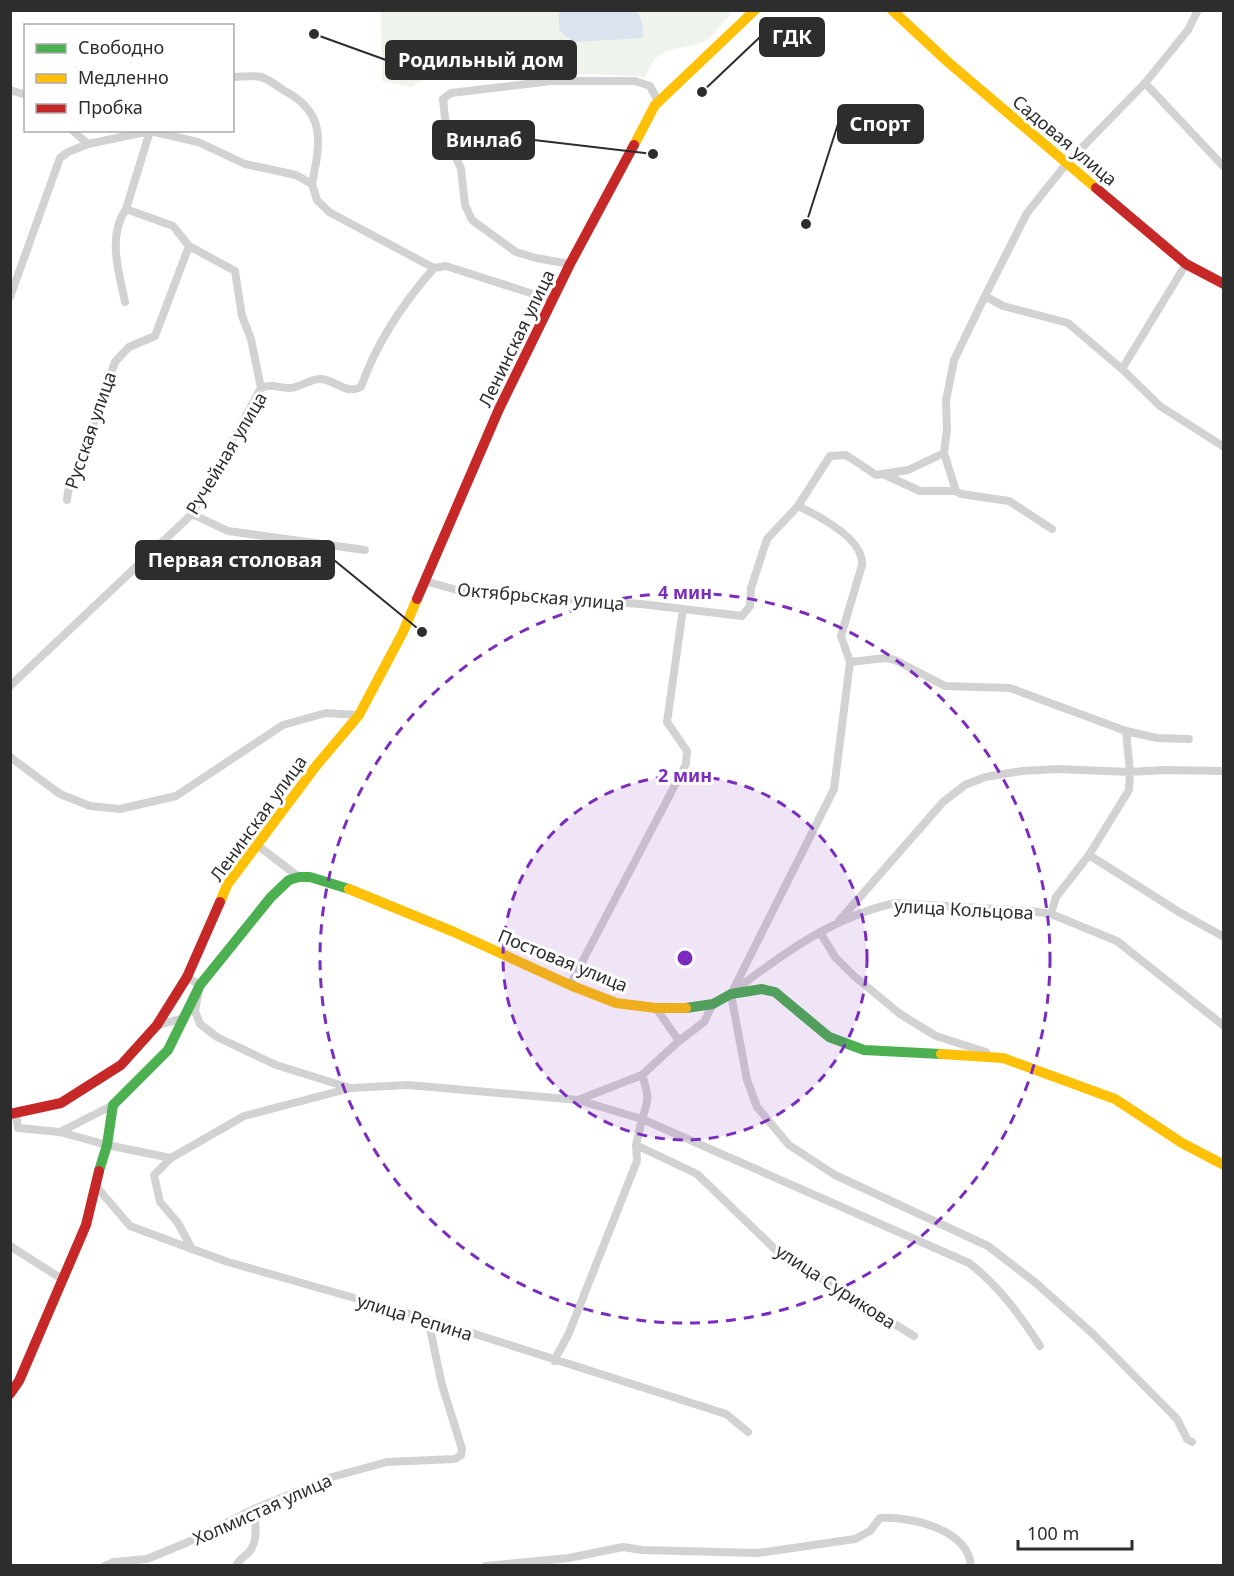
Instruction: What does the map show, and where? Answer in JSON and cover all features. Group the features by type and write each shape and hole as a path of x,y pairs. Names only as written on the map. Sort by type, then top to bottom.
{"street":[{"name":"Ленинская улица","path":"14,1114 61,1103 121,1065 158,1024 187,978 227,885 316,766 359,715 403,632 499,409 552,300 658,101 755,10"},
{"name":"Садовая улица","path":"892,10 949,63 1186,264 1224,284"},
{"path":"956,491 944,453 947,429 946,401 954,360 985,296 1027,213 1067,163 1145,83 1188,30 1198,10"},
{"path":"234,78 261,77 294,95 309,108 315,118 318,136 318,157 312,184 317,200 329,212 434,268 446,266 552,300"},
{"path":"570,264 516,252 472,220 465,205 461,170 447,136 443,99 451,93 514,84 551,81 635,81 650,86 658,101"},
{"path":"1145,83 1224,167"},
{"path":"74,132 88,144"},
{"path":"10,297 60,158 88,144 145,132"},
{"path":"125,302 115,252 117,229 126,209 150,132"},
{"path":"154,132 198,142 245,164 296,175 312,184"},
{"path":"126,209 173,226 189,246 235,271 242,316 251,339 261,388"},
{"name":"Русская улица","path":"67,500 115,362 129,347 155,336 189,246"},
{"path":"1122,369 1186,264"},
{"name":"Ручейная улица","path":"10,686 192,514 261,388 274,385 290,388 317,379 327,380 349,390 361,387 378,348 408,301 434,268"},
{"path":"985,296 1003,306 1068,323 1122,369 1160,406 1224,447"},
{"path":"885,475 908,470 944,453"},
{"name":"Октябрьская улица","path":"425,581 464,592 641,604 742,616 750,606 751,588 767,539 798,506 830,456 846,455 876,475 885,475"},
{"path":"885,475 920,491 956,491 961,494 1010,501 1052,529"},
{"path":"798,506 818,516 849,538 863,557 841,636 850,662 834,789 730,994 747,1080 757,1107 789,1145 835,1175 988,1246 1036,1283 1093,1335 1177,1419 1187,1439 1192,1442"},
{"path":"192,514 228,531 365,550"},
{"path":"570,985 686,764 687,751 667,722 683,609"},
{"path":"850,662 886,658 895,660 945,686 1010,688 1126,731 1157,738 1189,739"},
{"path":"10,757 60,794 90,806 120,809 176,796 283,725 326,713 359,715"},
{"path":"1051,914 1056,897 1089,855 1129,790 1130,772 1126,731"},
{"path":"838,922 944,802 964,785 985,777 1022,771 1057,769 1130,772 1224,771"},
{"path":"257,845 298,877"},
{"path":"1089,855 1179,912 1224,937"},
{"path":"60,1132 113,1105 168,1050 200,985 271,897 289,880 298,877"},
{"name":"Постовая улица","path":"298,877 310,877 338,885 454,932 570,985 616,1003 656,1008 684,1008 713,1004 730,994 762,988 775,992 829,1036 864,1050 1004,1058 1115,1099 1182,1143 1224,1165"},
{"name":"улица Кольцова","path":"730,994 784,952 838,922 895,903 1031,910 1051,914 1117,941 1224,1026"},
{"name":"Постовая улица","path":"820,932 835,957 900,1014 936,1036 986,1052 989,1057"},
{"path":"187,978 200,985"},
{"path":"200,985 195,1011 200,1024 217,1037 276,1065 351,1088"},
{"path":"578,1100 642,1075 679,1041 704,1022 713,1004"},
{"path":"656,1008 679,1041"},
{"path":"158,1024 185,1018"},
{"path":"554,1360 569,1333 638,1161 636,1145 649,1101 648,1090 642,1075"},
{"path":"192,1249 178,1223 160,1202 154,1175 171,1158 244,1116 351,1088 408,1085 578,1100 642,1119 969,1263 990,1279 1021,1317 1040,1346"},
{"path":"10,1394 19,1380 86,1225 107,1145 113,1105"},
{"path":"14,1114 18,1128 60,1132 107,1145 171,1158"},
{"name":"улица Сурикова","path":"636,1145 697,1174 779,1252 914,1336"},
{"name":"улица Репина","path":"95,1185 130,1226 228,1262 428,1319 726,1414 748,1432"},
{"path":"10,1246 62,1279"},
{"name":"Холмистая улица","path":"105,1566 114,1562 147,1559 188,1542 254,1509 332,1477 387,1462 455,1459 460,1455 462,1449 442,1385 428,1319"},
{"path":"236,1566 238,1561 251,1550 256,1531 254,1509"},
{"path":"486,1566 569,1558 623,1547 758,1553 855,1539 870,1531 880,1518 895,1517 943,1530 963,1545 971,1566"}],"shaded area":[{"path":"381,11 733,11 703,42 662,53 651,65 645,77 595,74 505,74 504,66 429,75 412,87 382,81"},
{"path":"559,11 633,11 639,14 643,27 643,38 573,42 559,30"}],"traffic: fast":[{"path":"99,1171 107,1145 113,1105 168,1050 200,985 271,897 289,880 299,877 310,877 349,889"},
{"path":"686,1008 713,1004 731,994 762,989 775,992 829,1037 864,1050 941,1054"}],"traffic: slow":[{"path":"634,145 655,105 755,10"},
{"path":"892,10 949,63 1096,188"},
{"path":"220,902 227,885 316,766 359,715 403,632 417,599"},
{"path":"349,889 616,1003 656,1008 686,1008"},
{"path":"941,1054 1003,1058 1115,1099 1182,1143 1224,1165"}],"traffic: jam":[{"path":"417,599 499,409 570,264 634,145"},
{"path":"1096,188 1186,264 1224,284"},
{"path":"10,1114 61,1103 121,1065 157,1025 187,977 220,902"},
{"path":"10,1394 19,1381 86,1225 99,1171"}],"place":[{"name":"Родильный дом","path":"314,34"},
{"name":"ГДК","path":"702,92"},
{"name":"Винлаб","path":"653,154"},
{"name":"Спорт","path":"806,224"},
{"name":"Первая столовая","path":"422,632"}]}
